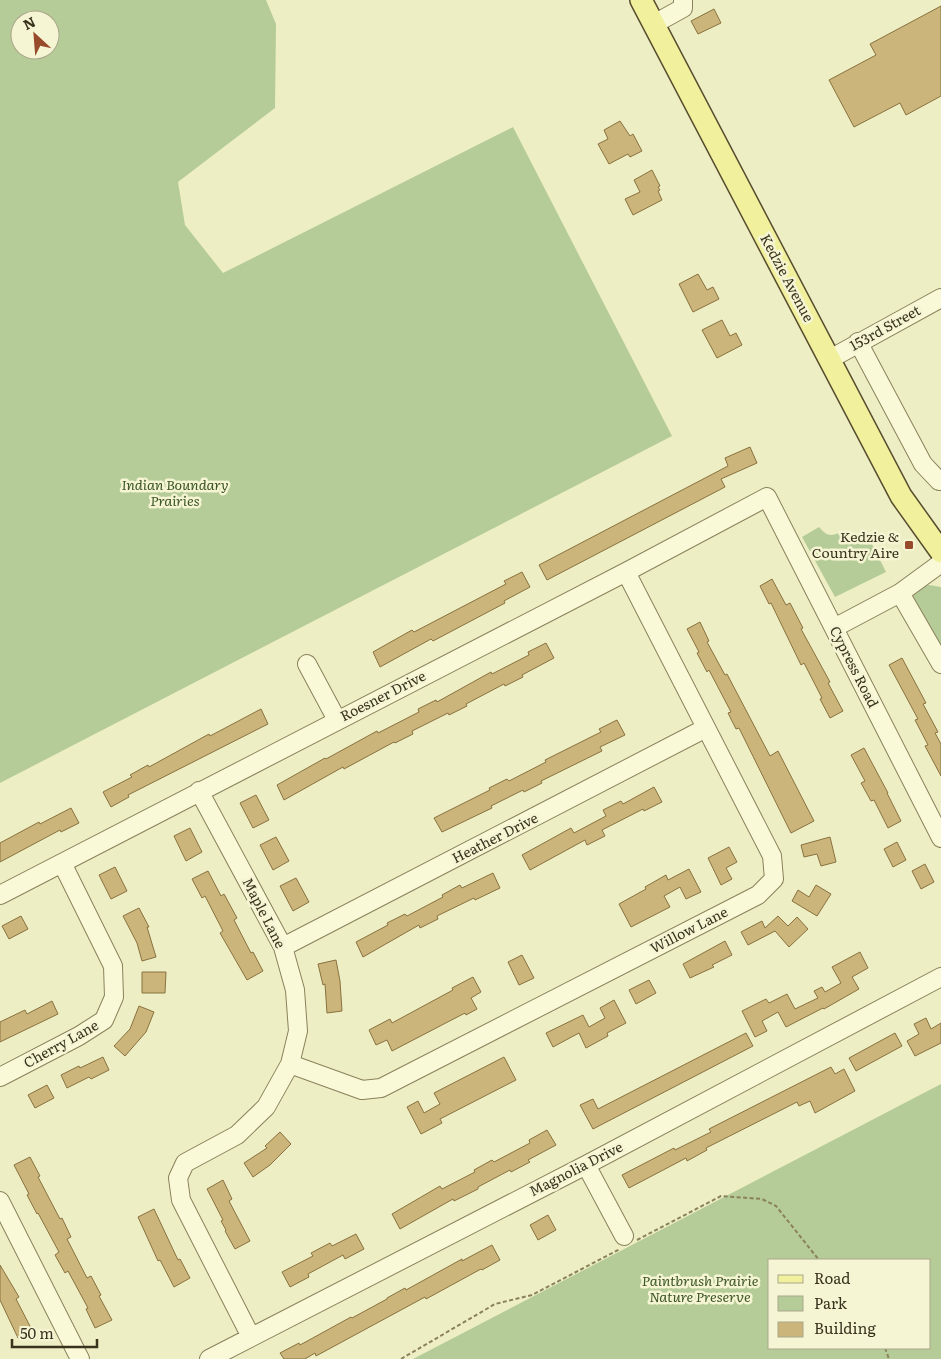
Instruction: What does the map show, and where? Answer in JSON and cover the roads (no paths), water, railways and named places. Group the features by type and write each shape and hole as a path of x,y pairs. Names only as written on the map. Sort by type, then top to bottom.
{"main road":[{"name":"Kedzie Avenue","path":"641,0 901,496 941,552"}],"street":[{"path":"654,24 683,8 683,0"},
{"name":"153rd Street","path":"830,359 941,298"},
{"path":"858,342 923,464 941,481"},
{"name":"Roesner Drive","path":"0,895 626,572 767,497"},
{"name":"Cypress Road","path":"767,497 941,838"},
{"path":"834,628 900,593 941,563"},
{"name":"Willow Lane","path":"290,1064 362,1090 382,1088 758,895 774,879 772,856 626,572"},
{"path":"900,593 941,664"},
{"path":"307,664 337,720"},
{"name":"Heather Drive","path":"284,947 706,728"},
{"name":"Maple Lane","path":"199,791 284,947 295,990 298,1031 290,1064 266,1107 237,1135 186,1163 178,1178 182,1200 251,1337"},
{"name":"Cherry Lane","path":"0,1077 80,1036 104,1020 114,997 113,966 62,863"},
{"name":"Magnolia Drive","path":"209,1359 586,1164 941,977"},
{"path":"586,1164 629,1241"},
{"path":"0,1201 80,1359"}],"place":[{"name":"Kedzie & Country Aire","path":"909,545"}],"park label":[{"name":"Indian Boundary Prairies","path":"175,494"},
{"name":"Paintbrush Prairie Nature Preserve","path":"700,1289"}]}
